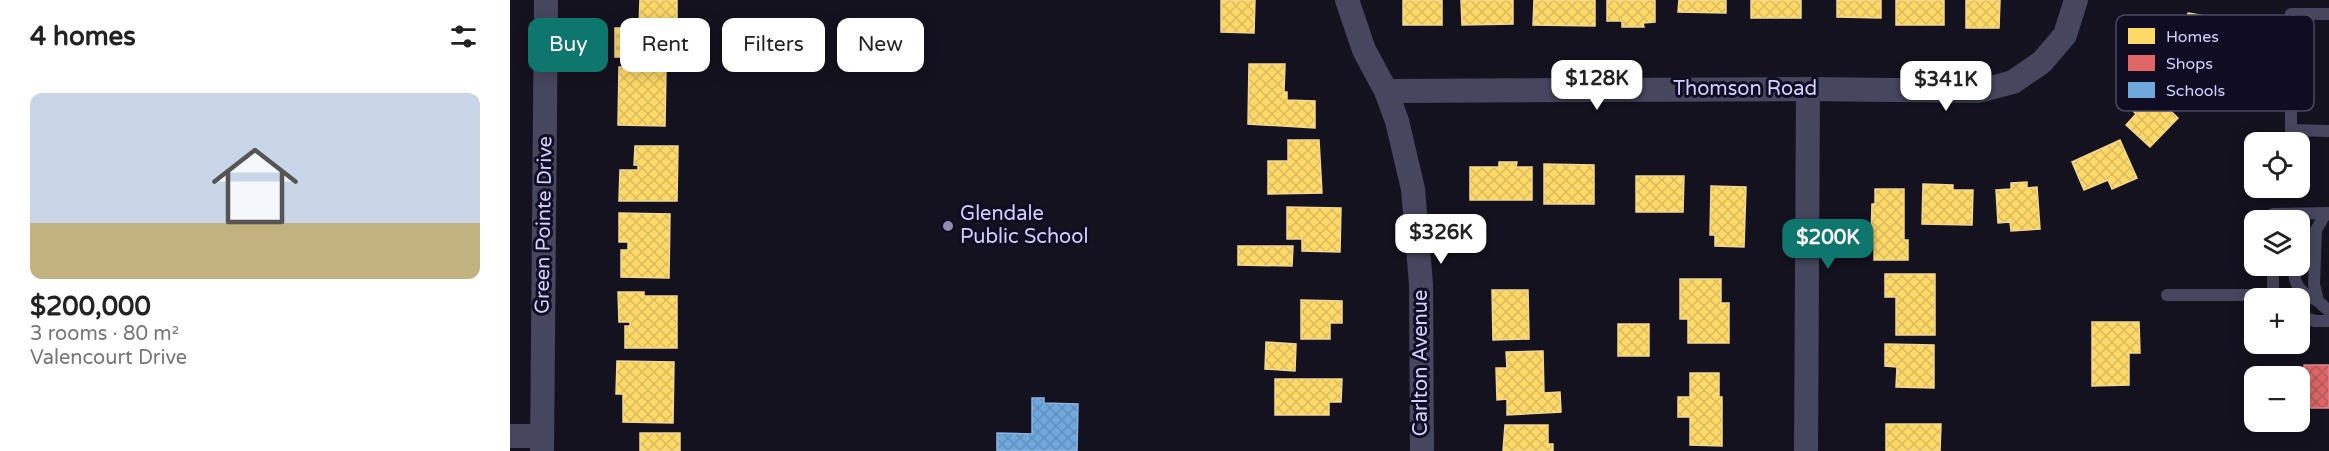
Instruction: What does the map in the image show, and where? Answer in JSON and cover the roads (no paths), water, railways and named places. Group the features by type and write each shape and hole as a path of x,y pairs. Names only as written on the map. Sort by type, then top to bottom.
{"street":[{"name":"Green Pointe Drive","path":"542,444 546,0"},
{"name":"Carlton Avenue","path":"1347,0 1364,50 1386,90 1402,141 1413,189 1418,228 1422,332 1422,451"},
{"name":"Thomson Road","path":"1386,90 1979,90 1996,88 2020,77 2055,50 2072,19 2076,0"},
{"path":"1806,451 1808,89"},
{"path":"510,436 542,444"}],"lane":[{"path":"2291,15 2329,14"},
{"path":"2291,111 2291,130 2329,131"},
{"path":"2310,213 2327,213"},
{"path":"2318,301 2314,284 2316,230 2327,213"},
{"path":"2293,276 2303,294 2318,301 2329,311"},
{"path":"2167,295 2244,296"},
{"path":"2310,319 2329,321"}],"place":[{"name":"Glendale Public School","path":"948,226"}]}
